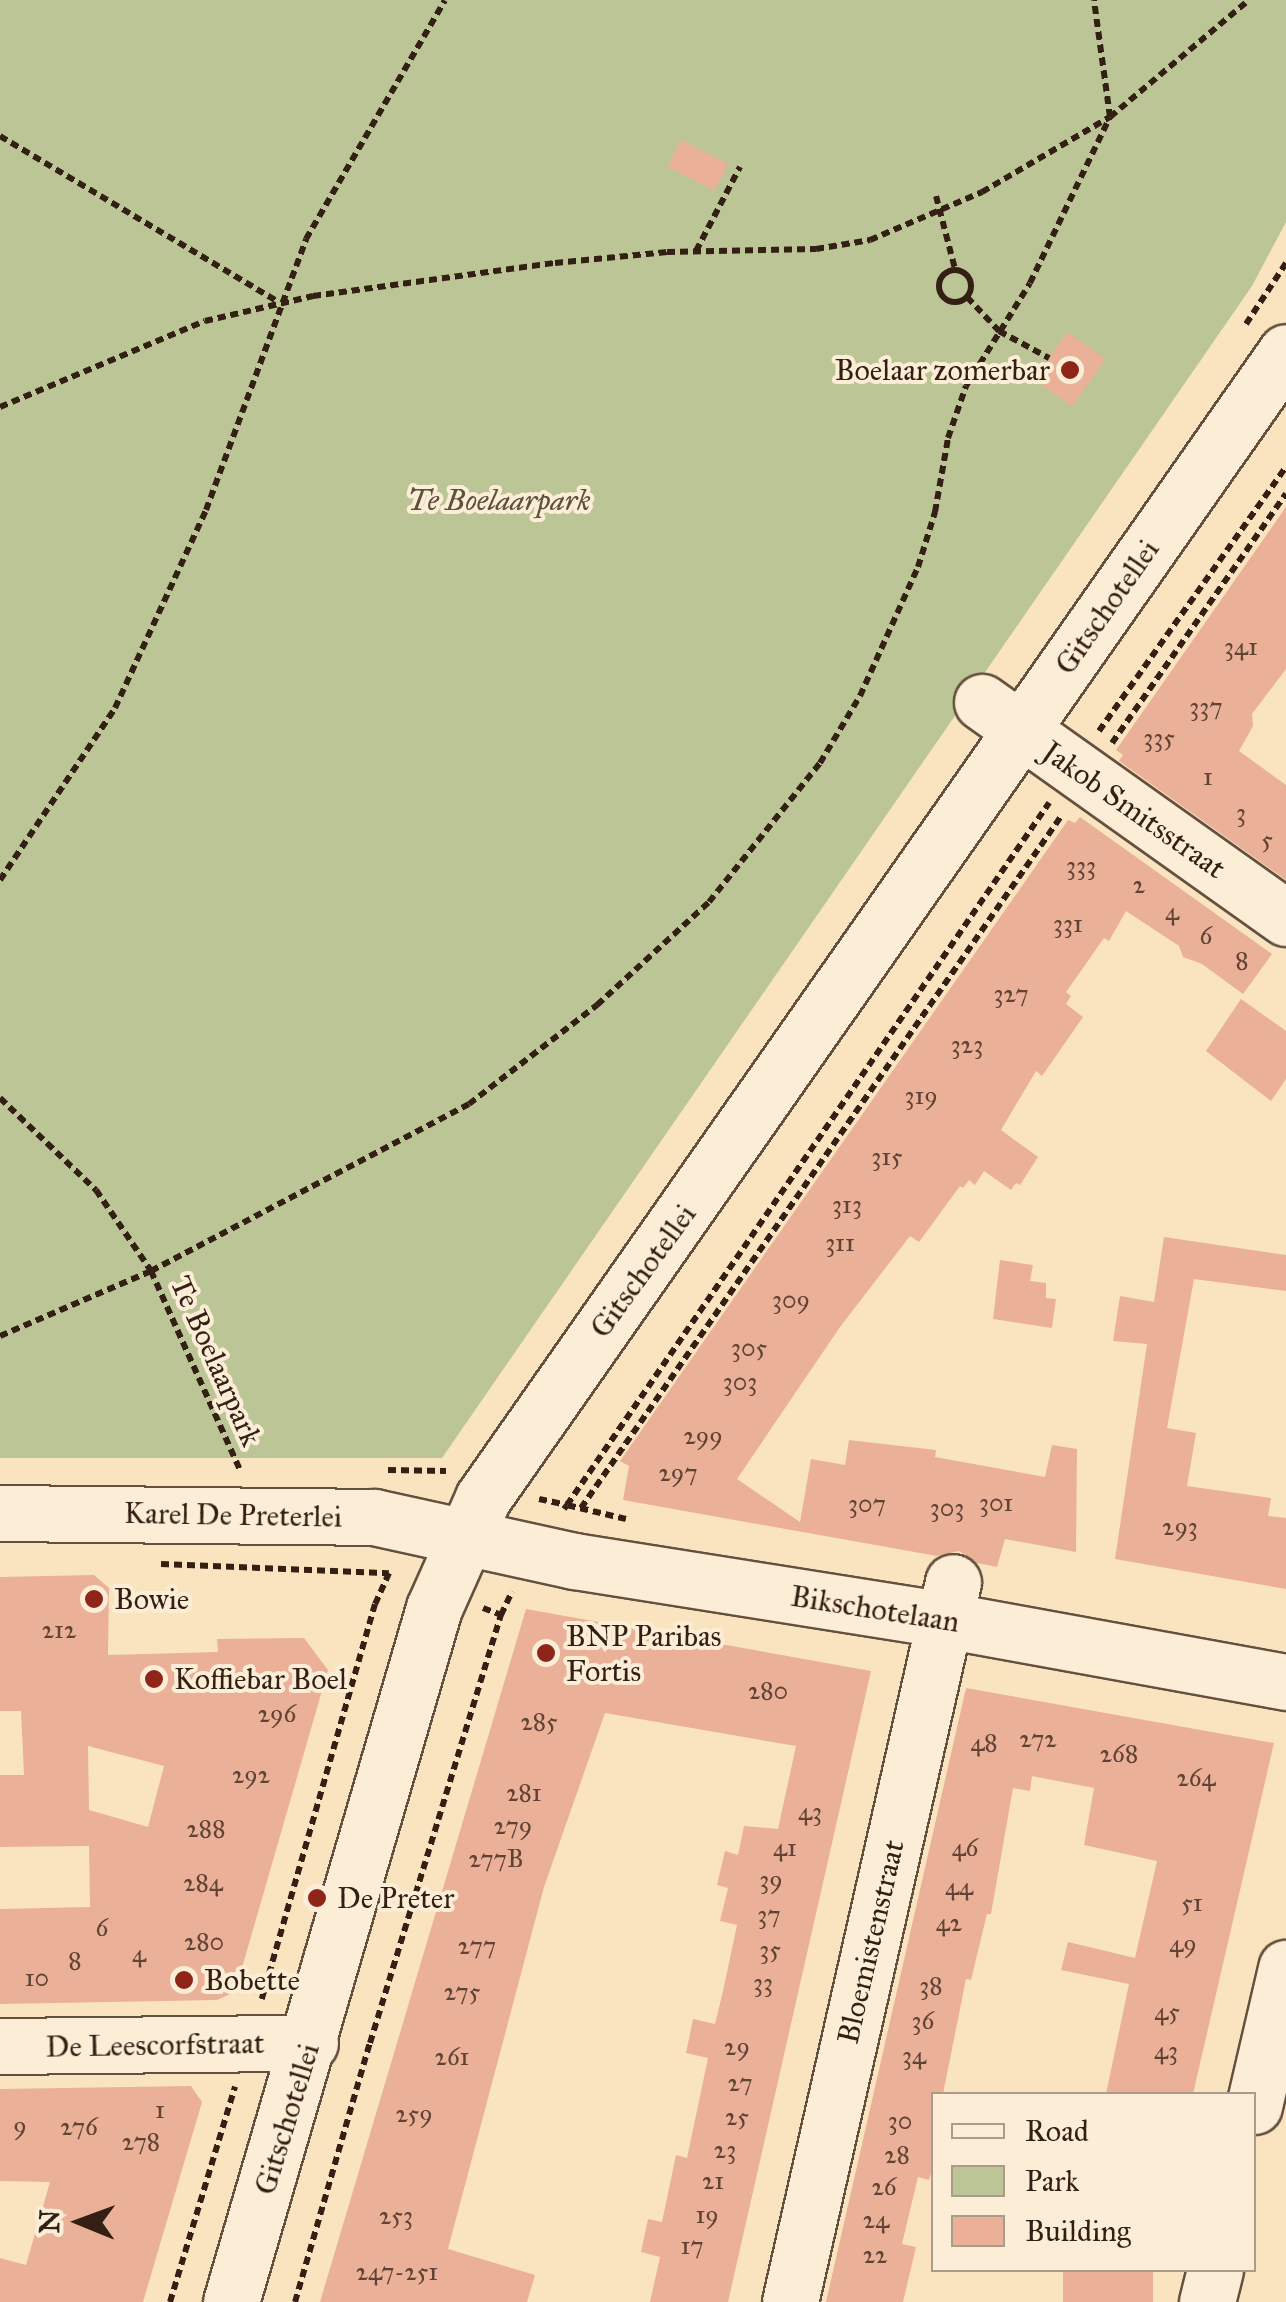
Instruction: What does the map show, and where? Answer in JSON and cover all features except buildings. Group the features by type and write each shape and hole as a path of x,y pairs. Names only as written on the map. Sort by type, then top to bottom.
{"street":[{"name":"Gitschotellei","path":"231,2302 310,2043 434,1608 463,1537 509,1459 1001,716 1286,352"},
{"name":"Jakob Smitsstraat","path":"1001,716 1286,918"},
{"name":"Karel De Preterlei","path":"0,1513 374,1517 463,1537"},
{"name":"Bikschotelaan","path":"463,1537 574,1560 949,1601 1286,1682"},
{"name":"Bloemistenstraat","path":"790,2302 949,1601"},
{"path":"1256,2097 1286,1968"},
{"name":"De Leescorfstraat","path":"0,2046 310,2043"},
{"path":"1207,2302 1214,2272"}],"path":[{"path":"0,880 115,708 206,510 279,303 332,188 446,0"},
{"path":"1094,0 1110,117"},
{"name":"Te Boelaarpark","path":"0,407 188,327 279,303 556,263 695,252 816,249 870,240 942,210 1110,117 1249,0"},
{"name":"Te Boelaarpark","path":"0,1336 150,1271 469,1104 598,1004 709,902 820,763 860,696 918,567 935,512 954,414 999,330 1030,283 1110,117"},
{"path":"0,136 279,303"},
{"path":"695,252 740,167"},
{"path":"936,196 955,270"},
{"path":"955,270 965,273 972,282 967,297 953,302 940,294 941,277 955,270"},
{"path":"967,297 999,330 1049,358"},
{"path":"581,1508 1286,467"},
{"path":"566,1505 714,1283 1080,773 1286,494"},
{"name":"Te Boelaarpark","path":"0,1098 96,1190 150,1271 240,1470"},
{"path":"170,2302 388,1573"},
{"path":"295,2302 501,1615"}],"green space":[{"name":"Te Boelaarpark","path":"0,0 1286,0 1286,222 1252,286 442,1458 0,1458"}],"place":[{"name":"Boelaar zomerbar","path":"1070,370"},
{"name":"Bowie","path":"94,1599"},
{"name":"BNP Paribas Fortis","path":"546,1653"},
{"name":"Koffiebar Boel","path":"154,1679"},
{"name":"De Preter","path":"317,1898"},
{"name":"Bobette","path":"184,1980"}]}
